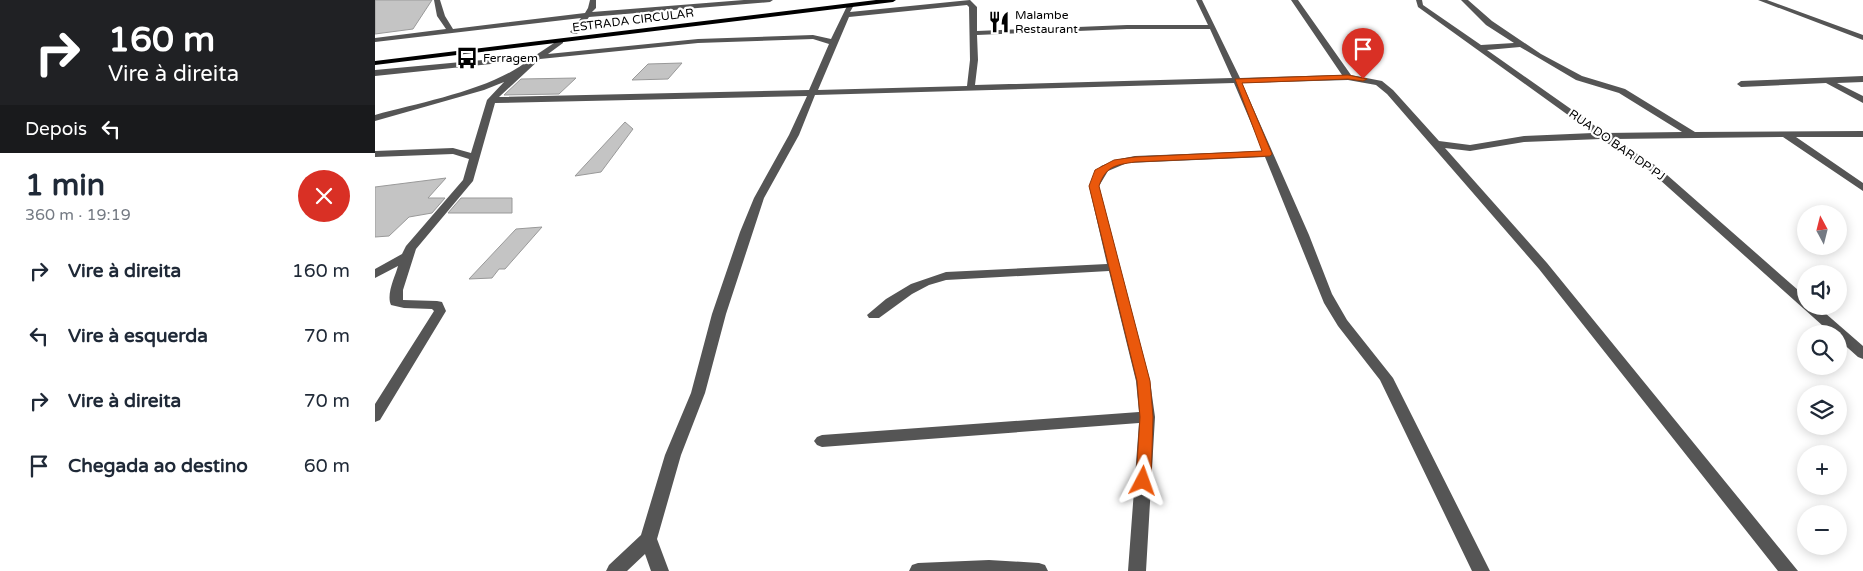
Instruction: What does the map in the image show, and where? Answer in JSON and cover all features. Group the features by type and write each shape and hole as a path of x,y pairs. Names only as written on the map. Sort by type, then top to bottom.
{"main road":[{"name":"ESTRADA CIRCULAR","path":"375,55 848,2 893,0"},
{"name":"ESTRADA CIRCULAR","path":"375,63 848,2"}],"street":[{"path":"437,0 441,16 451,32"},
{"path":"574,32 592,8 593,0"},
{"path":"375,40 587,15 770,0"},
{"path":"1199,0 1237,80 1310,251 1329,302 1348,332 1372,356 1387,378 1481,571"},
{"path":"1293,0 1333,53 1348,77"},
{"name":"RUA DO BAR DP PJ","path":"1419,0 1420,6 1602,135 1654,169 1797,296"},
{"path":"1464,0 1489,23 1520,45 1579,78 1622,92 1693,135"},
{"path":"1761,0 1861,37"},
{"path":"845,15 968,1 973,7 974,60 971,87"},
{"path":"615,571 648,539 673,455 698,393 719,314 746,232 759,198 794,135 845,15 848,2"},
{"path":"972,33 1109,27 1213,27"},
{"path":"375,73 538,57 569,56 678,42 813,37 839,29"},
{"path":"813,37 832,42"},
{"path":"375,416 440,311 437,305 396,302 410,248 424,229 457,196 469,181 491,100 517,74 560,40"},
{"path":"1479,48 1520,45"},
{"path":"375,118 481,88 517,74"},
{"path":"491,100 811,93 1348,77 1379,83 1390,92 1451,160 1543,266 1789,571"},
{"path":"1741,84 1863,79"},
{"path":"1848,80 1863,91"},
{"path":"1827,81 1863,100"},
{"path":"1436,144 1470,148 1524,139 1602,135 1863,134"},
{"path":"1786,135 1863,188"},
{"path":"1451,160 1470,148"},
{"path":"375,154 453,151 475,157"},
{"path":"1137,571 1147,417 1143,381 1094,186 1099,172 1114,163 1135,160 1267,154"},
{"path":"375,274 408,256"},
{"path":"874,315 911,288 932,279 1113,267"},
{"path":"375,279 401,277"},
{"path":"1819,315 1863,354"},
{"path":"822,441 1147,417"},
{"path":"648,539 660,571"},
{"path":"918,571 989,568 1039,571"}],"building":[{"path":"375,0 432,0 413,29 375,34"},
{"path":"682,63 668,79 632,80 648,64"},
{"path":"576,78 559,94 504,95 521,79"},
{"path":"625,122 633,129 601,172 575,176"},
{"path":"446,178 428,198 445,198 432,213 409,217 389,236 375,237 375,187"},
{"path":"461,198 512,198 512,213 448,213"},
{"path":"542,227 505,269 499,269 492,278 469,279 516,229"}],"place":[{"name":"Malambe Restaurant","path":"999,22"},
{"name":"Ferragem","path":"467,58"}],"route":[{"path":"1143,481 1147,417 1143,381 1094,186 1099,172 1114,163 1135,160 1267,154 1237,80 1348,77 1363,79"}]}
